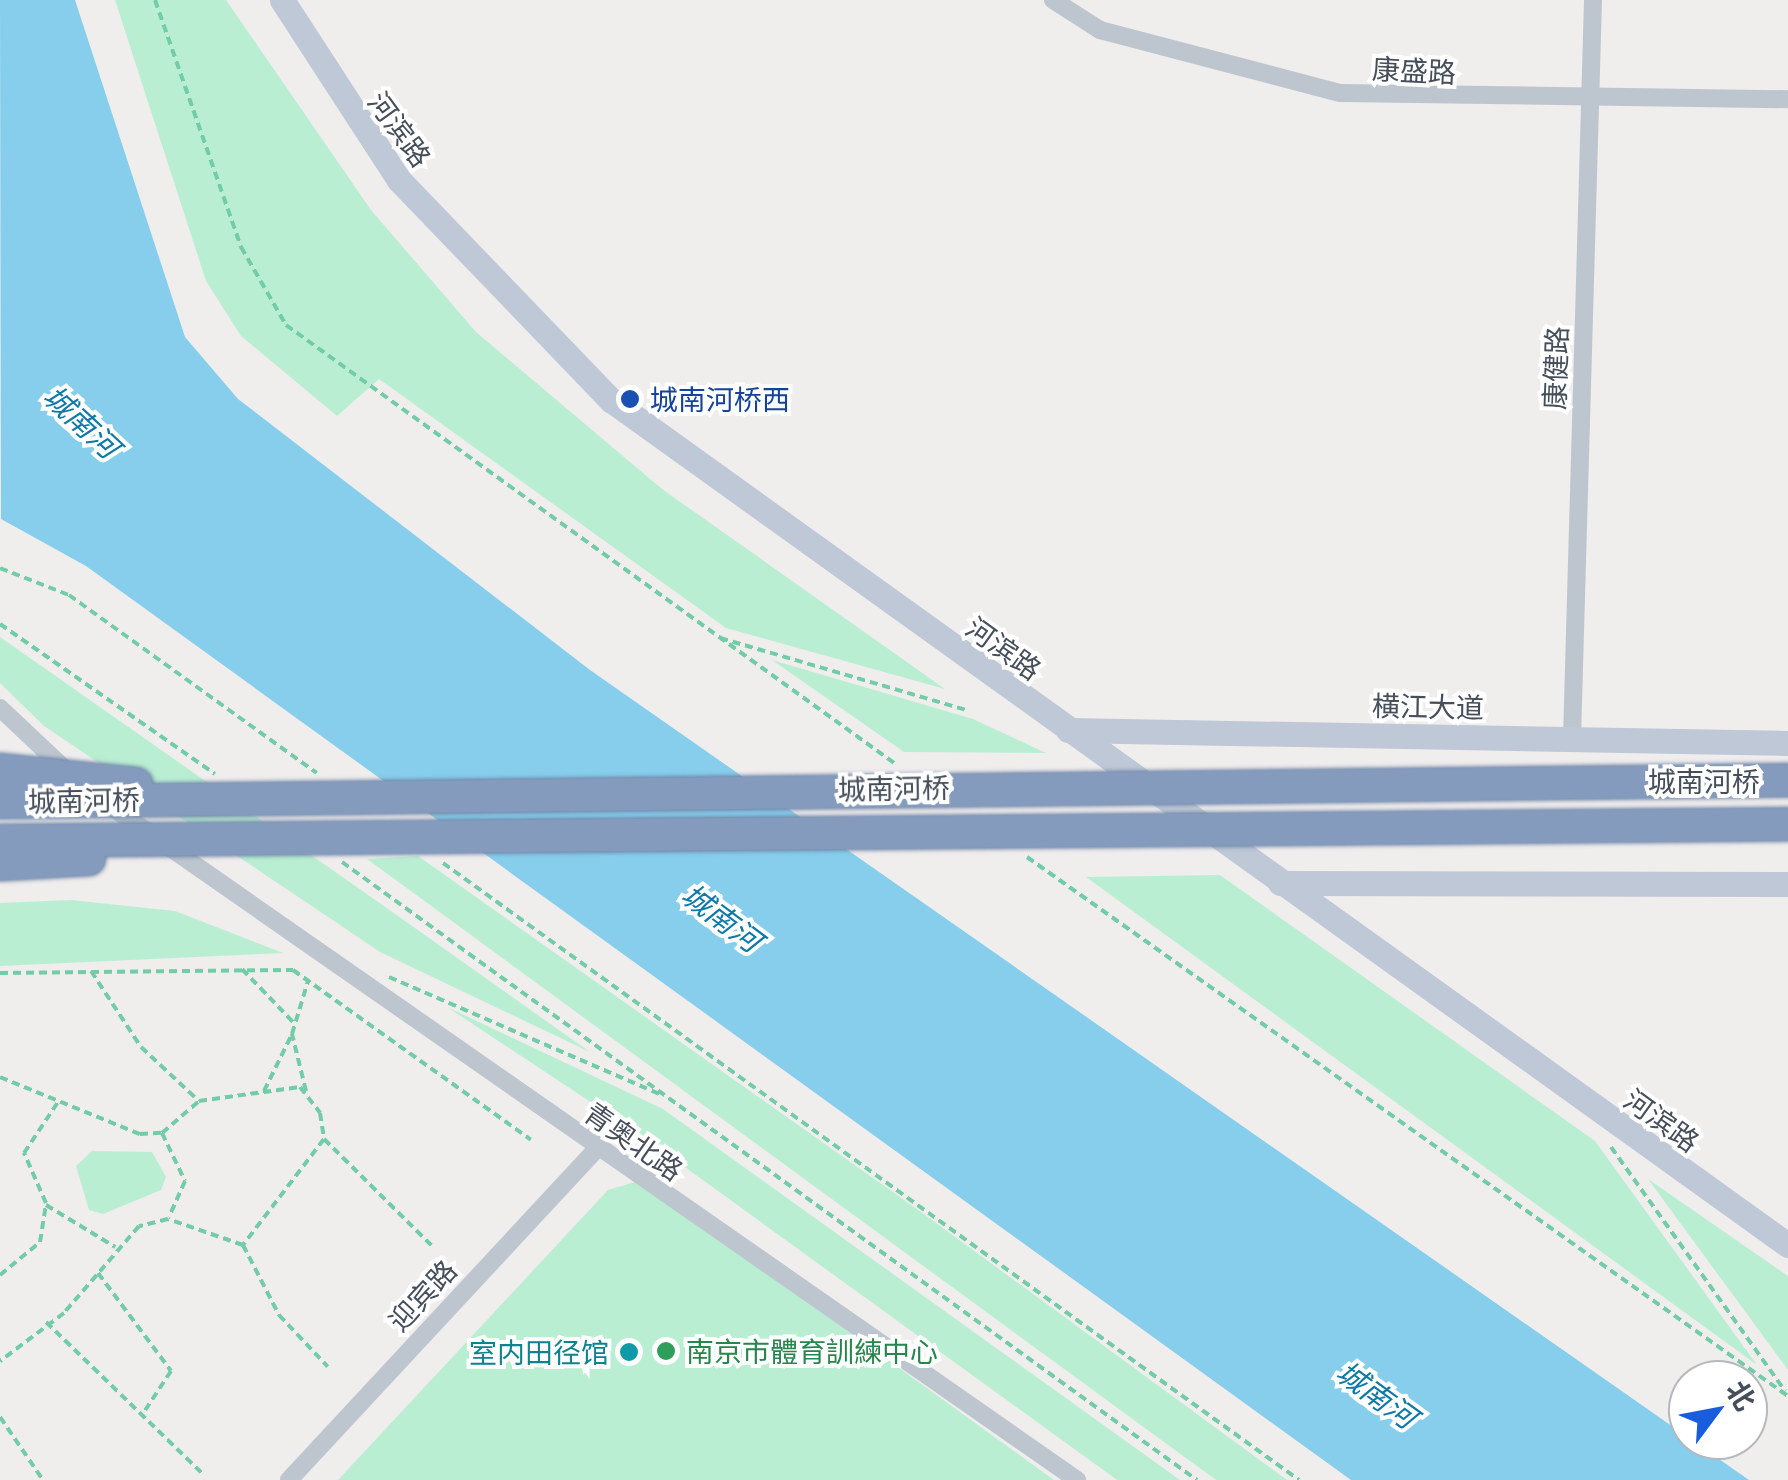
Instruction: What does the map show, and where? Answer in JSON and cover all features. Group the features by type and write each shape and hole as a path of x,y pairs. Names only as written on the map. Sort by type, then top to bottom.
{"highway":[{"path":"0,770 47,769 215,797"},
{"name":"城南河桥","path":"0,802 1788,780"},
{"name":"城南河桥","path":"0,841 1788,824"},
{"path":"0,864 268,837"}],"street":[{"name":"河滨路","path":"282,0 399,180 611,400 1788,1245"},
{"name":"康盛路","path":"1053,0 1100,30 1340,93 1590,101 1788,99"},
{"name":"康健路","path":"1572,738 1593,0"},
{"name":"青奥北路","path":"0,708 81,784 161,844 1078,1480"},
{"name":"横江大道","path":"1068,730 1788,743"},
{"path":"0,786 81,784"},
{"path":"0,852 161,844"},
{"path":"1280,883 1788,884"},
{"name":"迎宾路","path":"289,1480 597,1149"}],"path":[{"path":"155,0 241,247 286,325 905,770"},
{"path":"0,568 69,596 328,780"},
{"path":"716,637 967,710"},
{"path":"1019,851 1788,1396"},
{"path":"441,861 1299,1480"},
{"path":"0,973 281,966 308,980 532,1140"},
{"path":"242,968 294,1023"},
{"path":"90,970 140,1047 199,1101"},
{"path":"383,974 668,1098 1197,1480"},
{"path":"264,1091 292,1034 308,980"},
{"path":"292,1034 306,1091 324,1139 433,1247"},
{"path":"1,1076 58,1102 162,1133 185,1181 168,1219"},
{"path":"162,1133 199,1101 264,1091 306,1091"},
{"path":"58,1102 24,1153 46,1205 116,1248"},
{"path":"243,1245 324,1139"},
{"path":"1606,1139 1788,1396"},
{"path":"0,1275 33,1254 46,1205"},
{"path":"0,1361 98,1273 139,1226 168,1219 243,1245 278,1314 328,1367"},
{"path":"98,1273 171,1372 142,1415"},
{"path":"46,1322 203,1474"},
{"path":"0,1418 43,1480"}],"green space":[{"path":"115,0 226,0 371,210 476,332 662,489 945,689 726,628 379,379 337,416 241,336 206,281"},
{"path":"0,637 590,1052 380,952 44,726 0,683"},
{"path":"772,660 973,719 1046,753 904,752"},
{"path":"418,856 921,1212 1287,1480 1216,1480 367,859"},
{"path":"1220,875 1595,1141 1753,1360 1750,1360 1086,877"},
{"path":"71,900 175,911 283,953 0,966 0,903"},
{"path":"447,1007 663,1109 1180,1480 1117,1480 642,1136"},
{"path":"92,1151 152,1152 166,1177 161,1190 103,1214 89,1210 76,1166"},
{"path":"1648,1179 1788,1276 1788,1370"},
{"name":"南京市體育訓練中心","path":"635,1182 646,1185 1054,1480 338,1480 608,1190"}],"water":[{"name":"城南河","path":"0,0 75,0 185,337 238,399 590,670 1668,1423 1668,1460 1720,1460 1749,1480 1351,1480 86,566 1,519"}],"place":[{"name":"城南河桥西","path":"630,399"},
{"name":"南京市體育訓練中心","path":"666,1351"},
{"name":"室内田径馆","path":"629,1352"}]}
